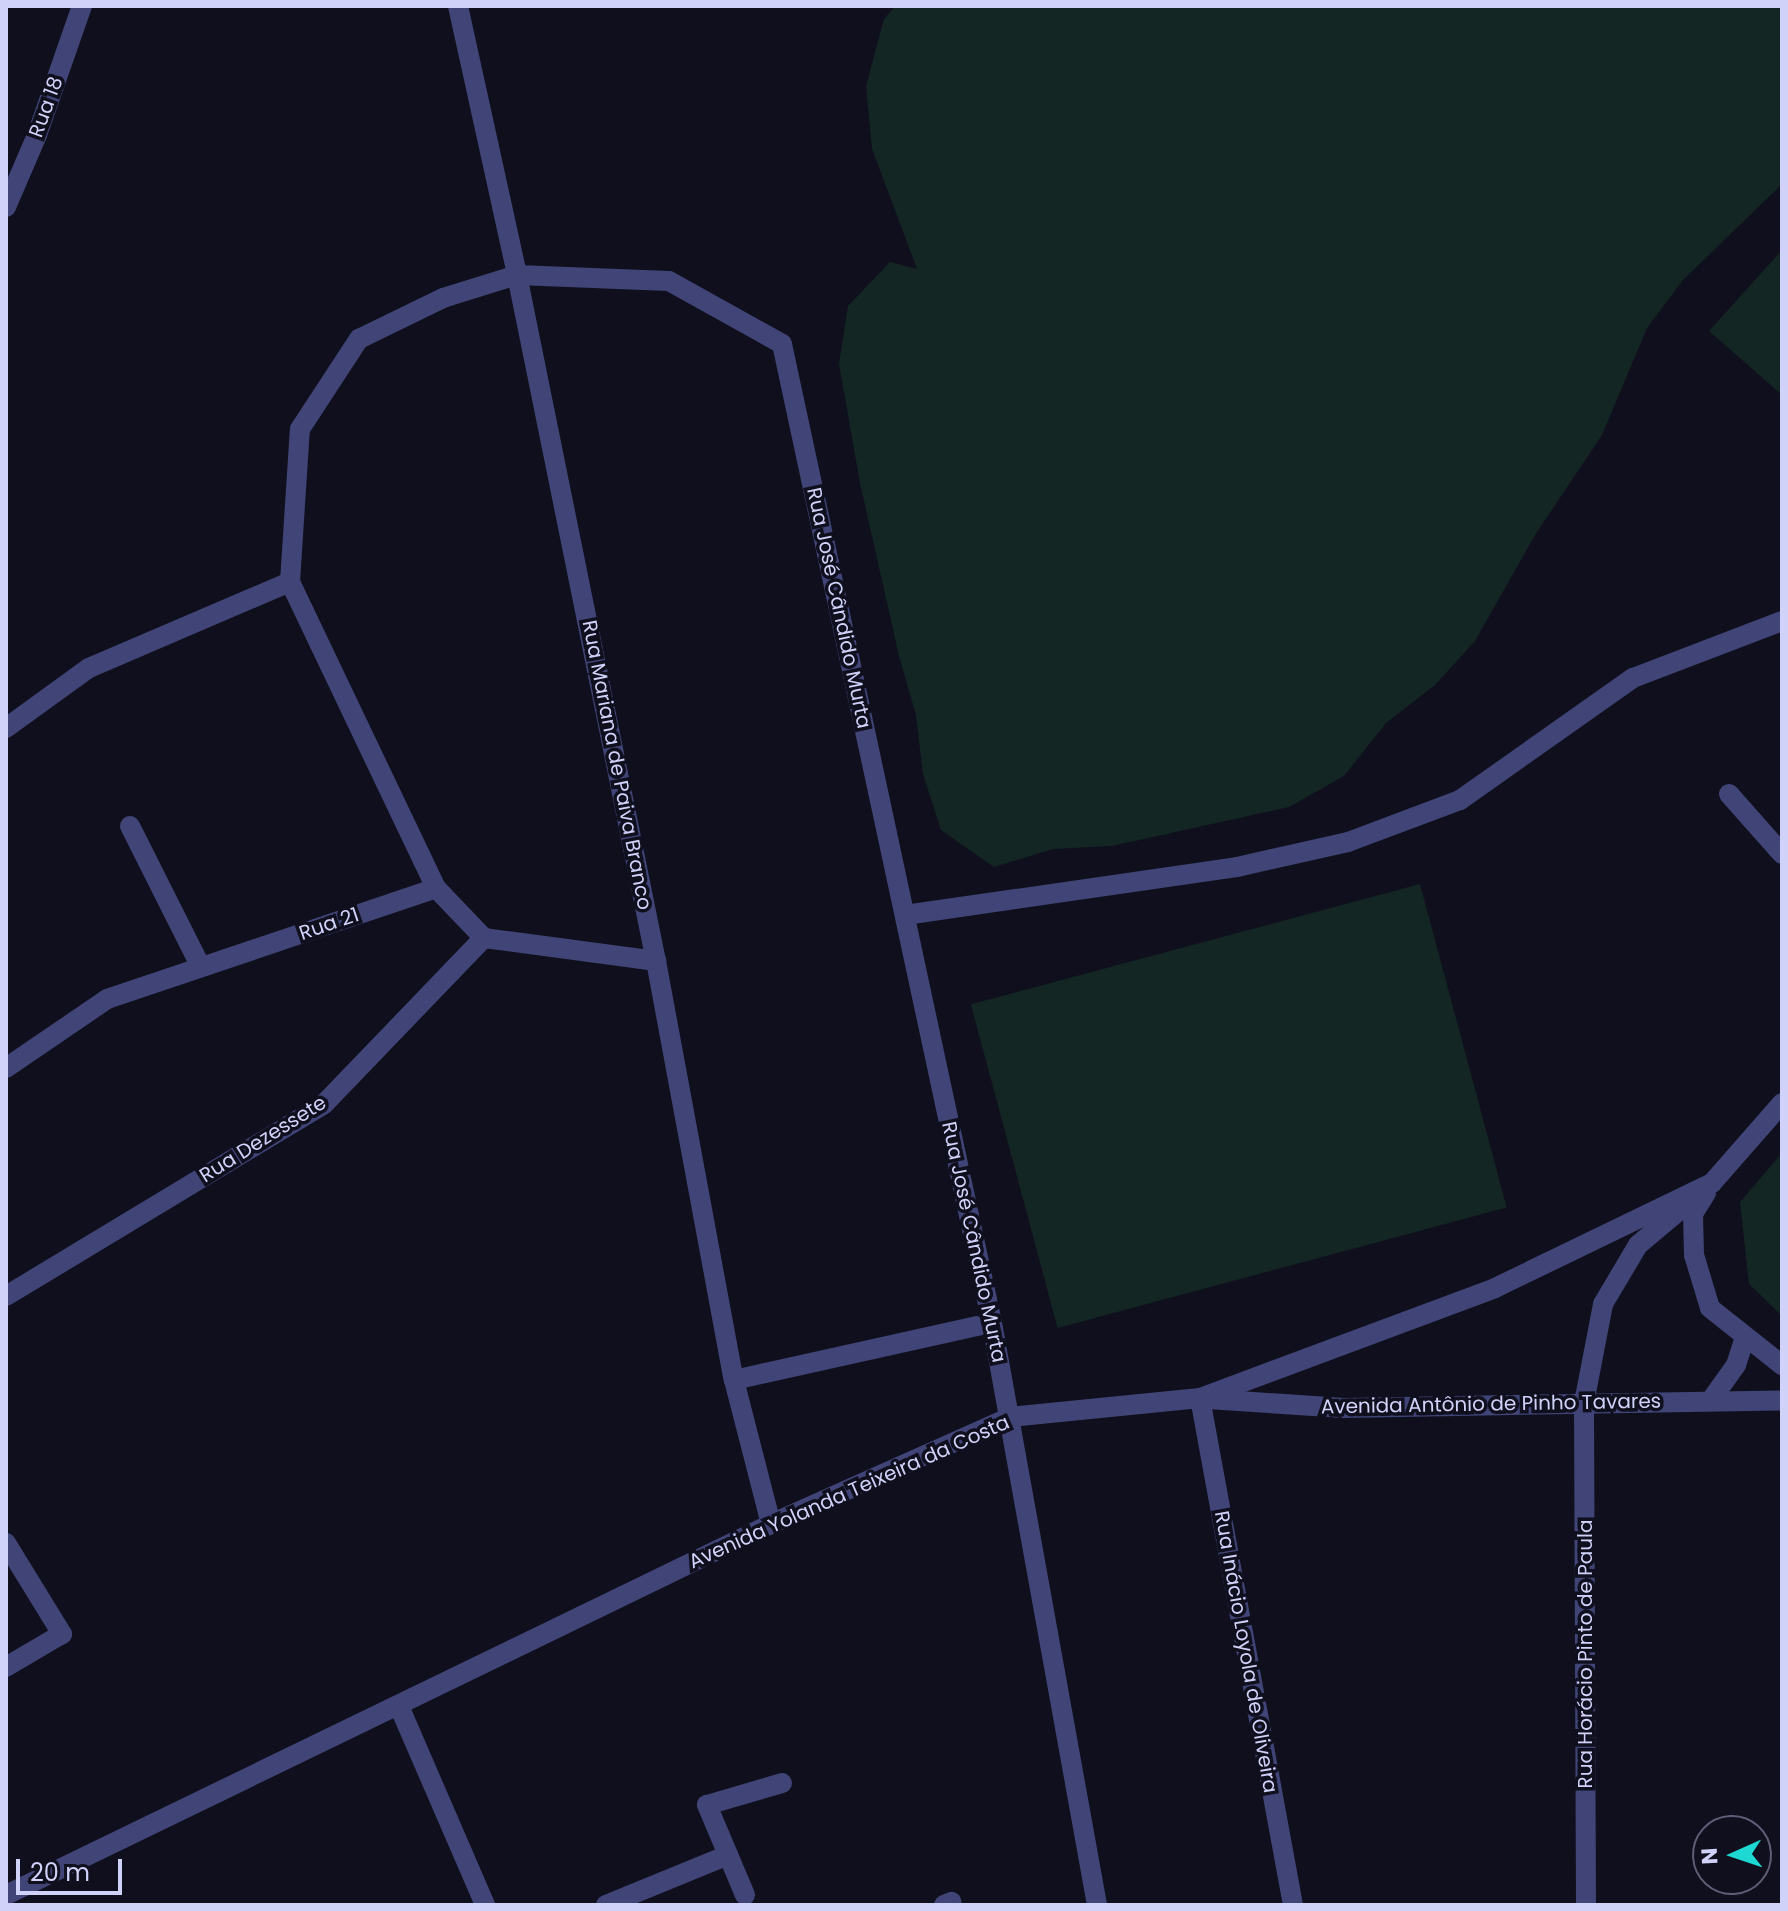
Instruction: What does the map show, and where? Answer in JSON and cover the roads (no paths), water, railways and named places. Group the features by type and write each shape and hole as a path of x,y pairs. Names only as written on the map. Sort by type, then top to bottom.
{"street":[{"name":"Rua 18","path":"6,207 37,135 82,6"},
{"name":"Rua Mariana de Paiva Branco","path":"458,6 517,275 656,961 734,1380 771,1524"},
{"name":"Rua José Cândido Murta","path":"436,888 290,582 300,429 359,339 443,298 517,275 669,281 782,344 992,1323 1097,1905"},
{"path":"6,728 89,668 290,582"},
{"path":"905,915 1237,867 1348,842 1460,800 1633,678 1782,621"},
{"path":"1729,794 1782,854"},
{"path":"130,826 201,967"},
{"path":"436,888 484,938 656,961"},
{"name":"Rua 21","path":"6,1068 107,999 436,888"},
{"name":"Rua Dezessete","path":"6,1296 324,1104 484,938"},
{"name":"Avenida Yolanda Teixeira da Costa","path":"6,1895 771,1524 1010,1417 1200,1398 1495,1288 1712,1183 1782,1103"},
{"path":"1712,1183 1693,1214 1694,1255 1710,1308 1782,1365"},
{"name":"Rua Horácio Pinto de Paula","path":"1586,1905 1584,1403 1603,1304 1638,1245 1712,1183"},
{"path":"734,1380 992,1323"},
{"path":"1711,1400 1736,1365 1745,1337"},
{"name":"Avenida Antônio de Pinho Tavares","path":"1200,1398 1344,1408 1782,1400"},
{"name":"Rua Inácio Loyola de Oliveira","path":"1200,1398 1293,1905"},
{"path":"6,1543 62,1634 6,1667"},
{"path":"399,1706 485,1905"},
{"path":"745,1895 707,1805 782,1783"},
{"path":"606,1905 728,1855"}]}
